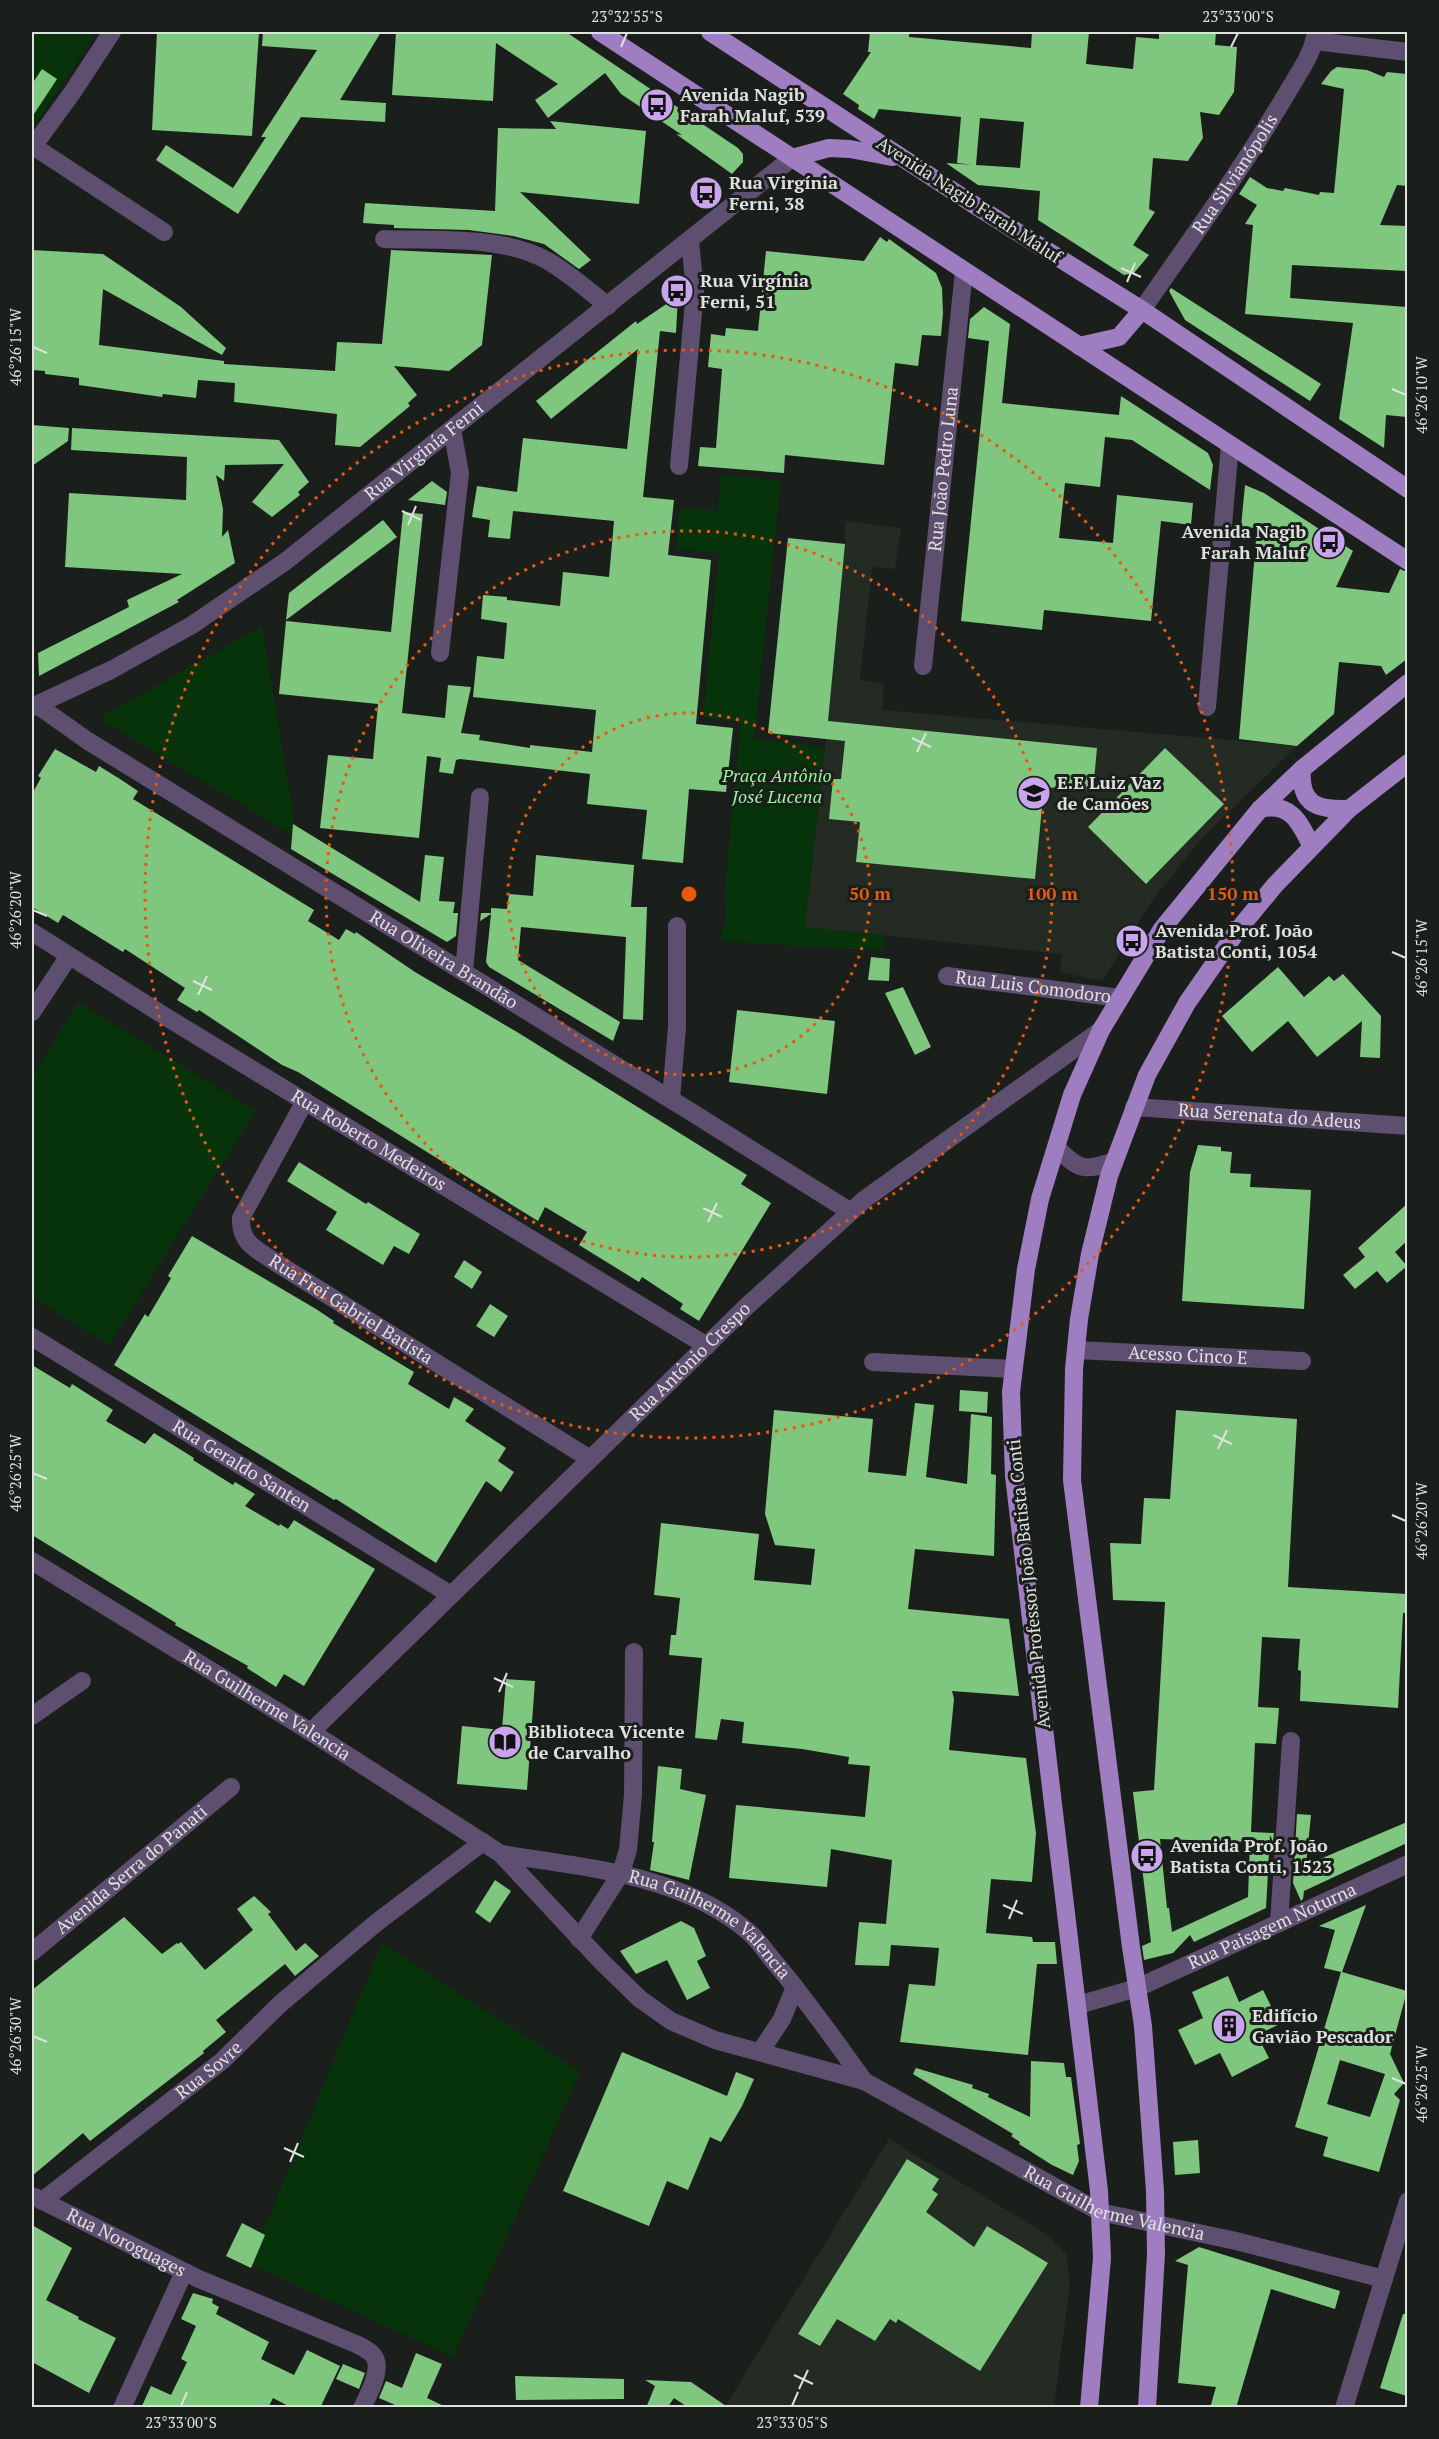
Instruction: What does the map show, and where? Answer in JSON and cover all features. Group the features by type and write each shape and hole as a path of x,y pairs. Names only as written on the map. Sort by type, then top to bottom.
{"main road":[{"path":"600,32 1407,561"},
{"name":"Avenida Nagib Farah Maluf","path":"710,32 903,159 1142,310 1407,489"},
{"path":"792,159 829,148 850,149 903,159"},
{"path":"1079,346 1119,337 1142,310"},
{"name":"Avenida Professor João Batista Conti","path":"1089,2408 1102,2258 1100,2212 1078,2005 1014,1476 1011,1392 1028,1257 1040,1200 1072,1095 1101,1030 1162,929 1260,809 1302,769 1407,683"},
{"path":"1147,2408 1157,2224 1143,2026 1072,1480 1072,1412 1078,1319 1090,1254 1115,1161 1147,1075 1187,1003 1237,931 1311,845 1349,809 1407,763"},
{"path":"1302,769 1303,788 1307,798 1315,805 1325,809 1349,809"},
{"path":"1260,809 1271,807 1283,809 1293,815 1311,845"}],"street":[{"path":"112,32 72,93 32,147 164,232"},
{"path":"1315,36 1407,52"},
{"name":"Rua Silvianópolis","path":"1142,310 1266,128 1315,36"},
{"name":"Rua Virginía Ferni","path":"34,706 111,670 192,625 286,561 792,159"},
{"path":"384,239 498,244 525,251 547,261 608,306"},
{"path":"679,466 695,291 690,241"},
{"name":"Rua João Pedro Luna","path":"923,666 964,272"},
{"path":"440,652 460,473 452,429"},
{"path":"1208,707 1230,445"},
{"name":"Rua Oliveira Brandão","path":"34,706 851,1212"},
{"path":"464,972 480,797"},
{"path":"671,1099 677,1028 677,926"},
{"name":"Rua Roberto Medeiros","path":"32,932 707,1346"},
{"path":"32,1012 69,956"},
{"name":"Rua Luis Comodoro","path":"947,976 1120,998"},
{"name":"Rua Antônio Crespo","path":"311,1732 707,1346 851,1212 873,1193 1101,1030"},
{"name":"Rua Frei Gabriel Batista","path":"305,1101 241,1218 241,1231 247,1242 275,1262 590,1459"},
{"name":"Rua Serenata do Adeus","path":"1134,1107 1407,1126"},
{"path":"1057,1148 1071,1162 1091,1169 1115,1161"},
{"name":"Rua Geraldo Santen","path":"32,1337 451,1595"},
{"name":"Acesso Cinco E","path":"1076,1350 1302,1361"},
{"path":"873,1362 1013,1369"},
{"name":"Rua Guilherme Valencia","path":"32,1561 311,1732 501,1854 579,1939 640,1999 672,2021 715,2040 864,2081 1100,2212 1236,2241 1384,2279"},
{"path":"579,1939 621,1873 628,1850 633,1795 634,1652"},
{"path":"32,1716 82,1681"},
{"path":"1279,1923 1291,1741"},
{"name":"Avenida Serra do Panati","path":"32,1952 231,1787"},
{"name":"Rua Sovre","path":"37,2198 222,2061 280,2004 366,1931 483,1842"},
{"name":"Rua Guilherme Valencia","path":"501,1854 621,1873 689,1896 714,1908 751,1934 795,1987 864,2081"},
{"name":"Rua Paisagem Noturna","path":"1137,1988 1407,1864"},
{"path":"760,2052 782,2019 795,1987"},
{"path":"1078,2005 1137,1988"},
{"name":"Rua Noroguages","path":"37,2198 184,2272 122,2408"},
{"path":"1344,2408 1407,2201"},
{"path":"184,2272 356,2344 372,2353 376,2359 377,2368 362,2408"}],"shaded area":[{"name":"E.E Luiz Vaz de Camões","path":"845,521 901,528 895,569 872,567 860,680 884,684 882,710 1297,746 1201,839 1152,901 1102,981 1060,972 1062,954 805,927 826,739 845,544"},
{"path":"889,2139 1046,2234 1066,2253 1070,2282 1054,2407 729,2408 726,2405"}],"green space":[{"path":"32,32 96,32 32,130"},
{"name":"Praça Antônio José Lucena","path":"721,475 781,480 754,739 825,747 805,927 884,935 883,951 721,941 722,927 726,925 726,899 724,899 741,722 703,717 719,553 676,549 680,508 718,511"},
{"path":"262,626 297,838 99,718"},
{"path":"78,1002 255,1111 109,1345 32,1297 32,1078"},
{"path":"382,1943 580,2072 453,2357 250,2264"}],"building":[{"path":"157,32 259,32 252,136 152,130"},
{"path":"263,32 381,32 340,100 386,103 385,122 301,117 238,214 156,160 166,145 233,188 266,137 261,137 317,50 262,46"},
{"path":"396,32 566,32 738,148 743,154 743,162 732,174 676,134 682,135 621,94 605,73 548,118 535,100 558,84 496,43 493,101 392,95"},
{"path":"870,32 909,32 909,37 1031,48 1032,32 1089,32 1086,64 1133,69 1136,37 1159,39 1159,32 1216,32 1215,45 1237,47 1234,92 1219,115 1200,112 1203,138 1188,161 1153,158 1149,209 1155,212 1133,245 1149,255 1134,273 1124,275 1038,220 1040,191 978,185 946,163 973,165 957,163 961,117 879,109 874,119 858,109 859,105 843,94 871,52 868,52","holes":["980,118 1024,122 1020,168 976,165"]},
{"path":"1337,67 1367,70 1384,77 1387,72 1407,74 1407,186 1397,185 1380,225 1407,226 1407,271 1292,265 1290,298 1407,307 1407,417 1386,415 1384,448 1339,419 1353,323 1245,314 1253,225 1245,224 1257,205 1239,194 1250,177 1267,188 1283,191 1285,188 1319,195 1320,192 1334,193 1344,89 1321,84"},
{"path":"42,69 57,79 32,117 32,84"},
{"path":"550,121 646,131 639,204 520,192 591,260 579,269 544,244 513,236 469,230 394,228 394,225 363,223 365,203 495,211 498,128 556,129"},
{"path":"880,237 887,242 889,239 936,273 942,288 943,313 941,336 922,335 918,366 895,363 884,465 785,455 784,473 698,466 700,447 716,448 722,369 708,367 711,334 725,336 726,328 758,331 766,251 864,261"},
{"path":"32,250 103,254 181,307 226,348 222,355 103,289 99,345 224,361 224,364 335,371 337,342 382,344 391,250 492,255 482,345 449,371 394,366 417,395 408,403 410,406 360,447 335,445 337,414 234,402 235,383 198,380 196,398 163,394 162,397 79,385 79,378 32,370"},
{"path":"1171,288 1321,384 1310,401 1185,320 1169,291"},
{"path":"678,296 676,333 660,331 643,497 674,500 668,555 711,560 696,724 733,728 726,792 689,789 683,863 642,859 647,810 587,804 590,774 460,759 456,760 453,774 439,772 441,758 427,756 419,838 320,828 328,755 373,759 378,704 279,694 286,621 391,632 403,512 423,514 402,713 445,718 448,685 471,687 461,733 480,735 479,740 530,748 530,745 592,752 596,710 473,697 477,656 504,659 507,623 481,619 483,595 560,606 563,572 609,577 614,521 513,511 510,539 488,537 490,520 472,517 477,486 517,492 523,438 627,449 638,349 551,419 536,401 636,321 637,324"},
{"path":"984,307 1010,324 1002,403 1119,415 1121,396 1208,453 1213,465 1210,490 1132,440 1105,437 1100,487 1065,483 1059,538 1113,543 1117,495 1193,503 1191,525 1161,521 1151,621 1044,610 1042,630 961,621 989,341 968,338 970,319"},
{"path":"32,425 69,428 68,441 32,466"},
{"path":"72,428 279,440 309,482 298,492 300,495 272,517 252,502 284,464 225,465 224,481 216,475 223,509 222,537 228,530 235,563 177,600 179,602 39,676 38,653 129,607 127,600 182,574 65,567 69,493 186,500 187,457 71,450"},
{"path":"432,481 447,492 445,505 408,500"},
{"path":"1245,485 1264,493 1353,551 1336,587 1389,593 1400,569 1407,572 1407,659 1386,675 1381,666 1339,662 1334,714 1297,746 1239,739 1257,528 1241,527"},
{"path":"383,520 397,537 286,620 289,593"},
{"path":"788,538 845,544 828,721 1097,748 1093,791 1044,787 1035,879 856,862 860,822 829,819 833,779 841,779 845,741 768,733"},
{"path":"1165,748 1224,804 1146,884 1088,827"},
{"path":"55,749 96,772 99,766 120,779 138,791 133,799 314,910 308,921 339,940 346,929 355,934 356,932 415,972 517,1032 747,1175 741,1184 771,1203 699,1321 680,1309 683,1304 642,1277 639,1282 579,1245 587,1232 545,1207 538,1221 298,1072 282,1065 199,1010 197,1012 177,1000 185,988 125,949 123,952 63,915 58,923 32,907 32,794 41,778 38,776"},
{"path":"293,824 420,902 425,855 444,857 439,901 455,902 453,913 458,913 456,936 447,942 291,849"},
{"path":"536,855 634,865 631,907 647,907 643,1020 623,1019 626,937 521,927 518,960 620,1022 613,1041 489,967 486,962 491,914 480,921 481,913 491,913 491,908 507,909 509,894 533,896"},
{"path":"871,957 890,959 889,981 868,980"},
{"path":"1278,967 1304,997 1329,976 1334,981 1343,974 1381,1016 1380,1058 1360,1057 1362,1021 1317,1057 1288,1021 1252,1052 1222,1016"},
{"path":"903,987 931,1047 915,1055 885,993"},
{"path":"737,1010 835,1021 827,1094 729,1082"},
{"path":"1198,1145 1221,1147 1221,1151 1232,1152 1230,1173 1251,1174 1250,1187 1311,1190 1304,1309 1182,1301 1190,1172"},
{"path":"299,1162 366,1204 368,1202 420,1234 409,1254 394,1246 383,1265 326,1230 337,1212 287,1181"},
{"path":"1407,1204 1407,1241 1395,1252 1407,1266 1387,1283 1377,1271 1355,1289 1343,1275 1365,1257 1358,1248"},
{"path":"192,1236 316,1309 334,1321 333,1323 414,1372 408,1384 449,1409 454,1397 474,1409 465,1421 506,1448 498,1461 514,1472 501,1492 486,1481 436,1563 336,1499 334,1500 114,1365 145,1314 148,1317 171,1278 168,1276"},
{"path":"464,1260 482,1272 472,1289 454,1277"},
{"path":"490,1304 508,1316 494,1337 476,1326"},
{"path":"32,1365 70,1388 72,1384 113,1410 106,1421 145,1444 154,1433 233,1485 235,1482 255,1494 245,1506 288,1529 294,1520 375,1569 304,1686 284,1674 276,1687 247,1668 248,1666 175,1625 176,1623 32,1535"},
{"path":"960,1390 988,1392 987,1413 959,1411"},
{"path":"915,1403 934,1405 926,1477 967,1484 971,1414 992,1417 991,1474 996,1475 994,1556 915,1549 908,1609 1009,1619 1019,1696 952,1691 954,1699 949,1750 1026,1758 1036,1833 1032,1882 991,1879 986,1933 1032,1937 1033,1942 1055,1942 1057,1964 1037,1964 1028,2055 900,2042 909,1984 935,1986 939,1948 891,1945 889,1966 855,1965 859,1922 886,1924 892,1860 831,1849 827,1887 729,1878 736,1805 865,1817 870,1766 848,1764 849,1757 802,1749 742,1743 744,1722 721,1719 717,1740 695,1738 702,1658 669,1655 671,1635 676,1635 680,1598 654,1595 661,1523 759,1534 754,1580 811,1585 815,1549 775,1545 765,1514 774,1410 873,1419 868,1472 906,1476"},
{"path":"1176,1410 1297,1419 1288,1587 1407,1594 1407,1613 1403,1613 1398,1708 1300,1701 1301,1671 1298,1670 1300,1639 1262,1637 1258,1707 1279,1708 1276,1744 1255,1743 1251,1832 1274,1833 1273,1842 1270,1835 1266,1908 1194,1942 1190,1935 1173,1953 1144,1960 1142,1946 1151,1942 1133,1792 1154,1790 1165,1602 1113,1600 1110,1543 1141,1544 1144,1498 1170,1499","holes":["1160,1839 1250,1842 1248,1897 1172,1932 1169,1908 1167,1908"]},
{"path":"506,1679 535,1681 527,1790 457,1784 462,1726 502,1730"},
{"path":"658,1766 682,1769 680,1789 706,1795 689,1880 650,1870 654,1842 652,1842"},
{"path":"1297,1814 1311,1815 1306,1865 1407,1822 1407,1843 1304,1891 1301,1901 1293,1883"},
{"path":"495,1880 511,1891 490,1923 475,1912"},
{"path":"254,1896 271,1912 268,1914 296,1951 305,1943 319,1956 295,1976 285,1964 216,2020 226,2032 203,2051 204,2053 90,2141 83,2133 32,2176 32,1990 124,1917 162,1954 181,1942 205,1970 253,1930 237,1909"},
{"path":"1366,1905 1342,1972 1407,1991 1390,2054 1404,2083 1394,2094 1400,2100 1379,2172 1323,2156 1328,2137 1295,2127 1341,1972 1324,1968 1335,1930 1319,1926","holes":["1340,2060 1385,2074 1370,2117 1327,2104"]},
{"path":"681,1921 694,1928 706,1956 697,1961 710,1988 687,2000 667,1960 636,1974 620,1951"},
{"name":"Edifício Gavião Pescador","path":"1228,1976 1239,2002 1263,1990 1280,2024 1257,2035 1269,2058 1232,2077 1220,2053 1195,2065 1178,2030 1203,2018 1192,1992"},
{"path":"622,2052 727,2096 736,2072 754,2079 742,2106 721,2142 710,2137 688,2190 667,2181 649,2226 563,2191"},
{"path":"1031,2061 1064,2063 1066,2077 1071,2077 1080,2144 1077,2145 1079,2161 1073,2175 1052,2165 1019,2144 1020,2142 1011,2136 1013,2134 913,2074 916,2068 973,2085 972,2088 989,2094 988,2097 1030,2117"},
{"path":"1198,2140 1200,2173 1175,2175 1173,2142"},
{"path":"907,2159 939,2179 932,2190 938,2194 926,2212 974,2247 987,2226 1048,2263 980,2371 898,2319 896,2323 890,2319 875,2341 837,2319 820,2346 798,2334"},
{"path":"242,2223 265,2235 251,2268 226,2256"},
{"path":"32,2225 72,2248 46,2300 116,2338 89,2393 32,2362"},
{"path":"1199,2247 1340,2291 1335,2309 1271,2289 1236,2408 1210,2408 1216,2387 1178,2383 1188,2265 1175,2261"},
{"path":"193,2293 213,2299 212,2303 219,2307 216,2314 269,2342 261,2359 294,2375 307,2350 340,2366 320,2408 292,2408 273,2398 268,2408 141,2408 151,2386 171,2395 187,2362 181,2359 196,2326 181,2319"},
{"path":"1403,2314 1407,2314 1407,2396 1380,2388"},
{"path":"416,2353 442,2364 427,2398 448,2408 393,2408 395,2405 379,2398 386,2381 402,2388"},
{"path":"343,2364 365,2373 359,2389 336,2379"},
{"path":"515,2376 624,2379 624,2399 516,2400"},
{"path":"645,2380 691,2382 729,2408 689,2408 674,2398 667,2408 646,2408 655,2386"}],"place":[{"name":"Avenida Nagib Farah Maluf, 539","path":"657,105"},
{"name":"Rua Virgínia Ferni, 38","path":"706,193"},
{"name":"Rua Virgínia Ferni, 51","path":"677,291"},
{"name":"Avenida Nagib Farah Maluf","path":"1329,542"},
{"name":"E.E Luiz Vaz de Camões","path":"1034,793"},
{"name":"Avenida Prof. João Batista Conti, 1054","path":"1132,941"},
{"name":"Biblioteca Vicente de Carvalho","path":"505,1742"},
{"name":"Avenida Prof. João Batista Conti, 1523","path":"1147,1856"},
{"name":"Edifício Gavião Pescador","path":"1229,2026"}]}
